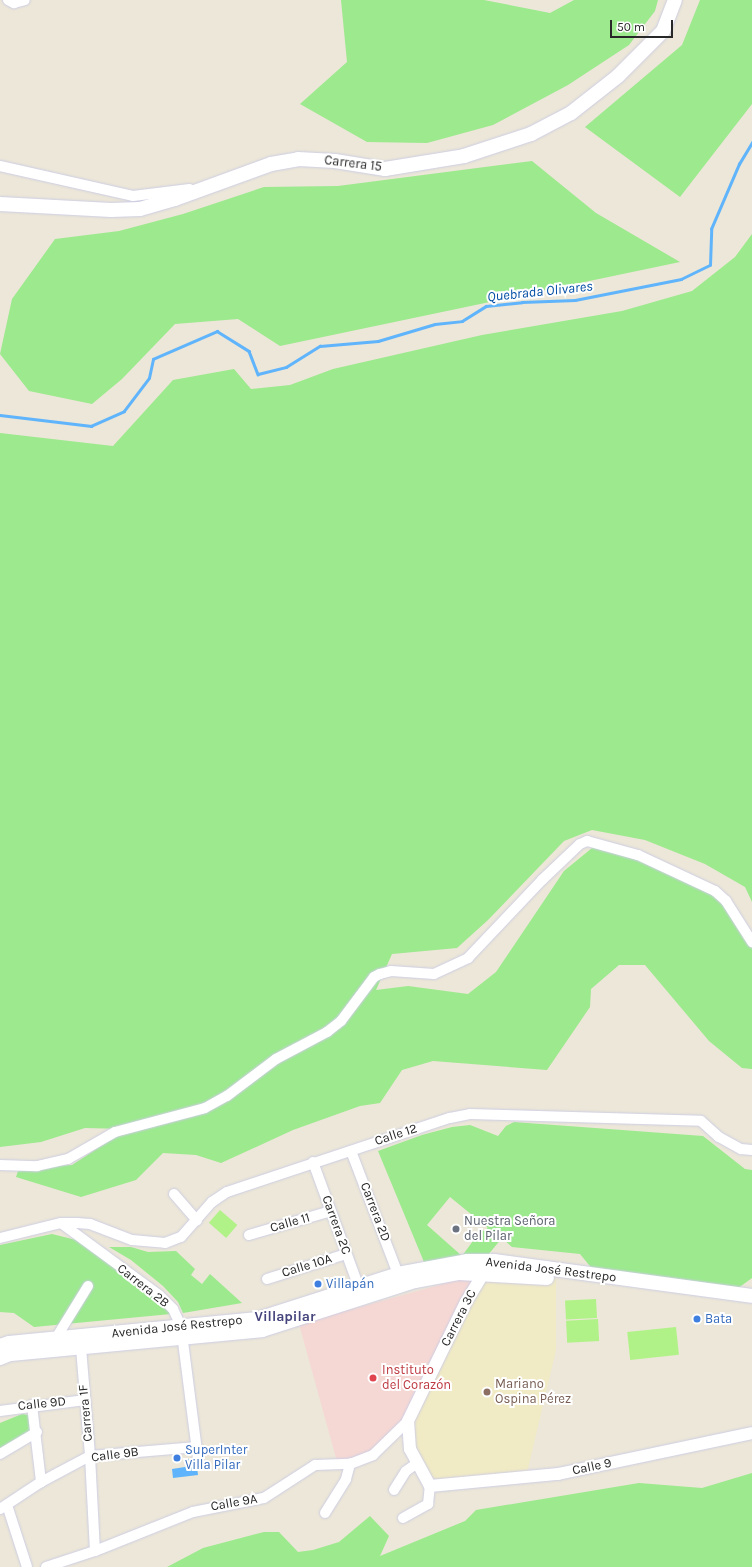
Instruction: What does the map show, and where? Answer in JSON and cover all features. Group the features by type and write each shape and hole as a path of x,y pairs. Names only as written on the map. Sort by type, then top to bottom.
{"main road":[{"name":"Carrera 15","path":"0,204 111,210 140,209 271,164 298,159 335,161 385,169 408,167 464,156 531,134 571,113 643,52 663,31 675,0"},
{"name":"Avenida José Restrepo","path":"0,1358 10,1354 81,1348 258,1319 359,1288 398,1274 467,1261 494,1261 752,1296"},
{"name":"Avenida José Restrepo","path":"0,1346 9,1343 56,1338 262,1330 415,1281 459,1273 482,1272 556,1278 752,1305"}],"street":[{"path":"8,0 14,3 25,0"},
{"path":"0,166 132,196 204,188"},
{"path":"0,1165 37,1166 68,1159 115,1132 205,1108 227,1096 276,1059 341,1021 374,977 391,971 434,974 468,958 542,880 580,844 587,841 638,855 715,891 726,901 752,942"},
{"name":"Calle 12","path":"61,1223 90,1224 132,1240 164,1243 181,1237 212,1202 226,1192 450,1118 470,1114 701,1121 719,1137 741,1149 752,1150"},
{"name":"Carrera 2D","path":"351,1151 398,1274"},
{"name":"Carrera 2C","path":"313,1162 359,1288"},
{"path":"174,1194 197,1220"},
{"name":"Calle 11","path":"249,1235 331,1211"},
{"path":"0,1238 61,1223"},
{"name":"Carrera 2B","path":"61,1223 159,1295 173,1309 182,1332 198,1459"},
{"name":"Calle 10A","path":"267,1278 346,1254"},
{"name":"Carrera 3C","path":"408,1421 482,1272 494,1261"},
{"path":"56,1338 88,1286"},
{"name":"Carrera 1F","path":"81,1348 90,1456 95,1551"},
{"name":"Calle 9D","path":"0,1410 85,1400"},
{"path":"32,1406 37,1432 41,1482"},
{"path":"404,1518 428,1504 430,1486 416,1464 410,1449 408,1421"},
{"name":"Calle 9A","path":"46,1567 95,1551 193,1512 264,1498 315,1465 350,1464 373,1455 408,1421"},
{"path":"0,1454 37,1432"},
{"name":"Calle 9","path":"430,1486 558,1474 752,1433"},
{"name":"Calle 9B","path":"3,1507 41,1482 90,1456 197,1447"},
{"path":"325,1513 346,1479 350,1464"},
{"path":"394,1490 406,1471 416,1464"},
{"path":"3,1507 27,1567"}],"shaded area":[{"name":"Mariano Ospina Pérez","path":"484,1274 556,1278 556,1350 525,1481 432,1489 408,1433"},
{"name":"Instituto del Corazón","path":"475,1275 405,1433 393,1437 373,1455 339,1469 299,1324"}],"green space":[{"path":"341,0 484,0 550,13 574,0 658,0 655,11 629,45 568,85 493,125 427,143 367,142 300,104 347,62"},
{"path":"700,0 752,0 752,104 680,197 585,127 682,45"},
{"path":"532,161 596,213 680,262 280,346 238,319 175,324 122,379 92,404 29,391 0,354 12,299 55,239 119,231 183,214 264,187 338,186"},
{"path":"752,234 752,902 745,887 705,864 645,840 592,830 564,841 488,920 457,948 392,954 376,990 408,986 468,994 496,972 564,871 592,848 606,849 649,864 716,894 752,948 752,1069 742,1068 709,1041 645,965 619,965 591,989 590,1007 547,1070 433,1061 402,1070 380,1103 360,1106 293,1130 221,1163 196,1155 163,1153 136,1180 81,1197 16,1177 19,1168 72,1165 127,1129 85,1128 41,1142 0,1147 0,433 113,446 173,380 234,369 251,389 290,385 333,369 482,335 622,311 692,291 735,257"},
{"path":"514,1122 703,1136 745,1169 752,1170 752,1278 730,1294 598,1276 580,1254 512,1247 502,1238 483,1261 429,1274 378,1151 422,1135 452,1127 470,1125 498,1136 506,1126","holes":["450,1197 488,1228 478,1234 462,1256 427,1225"]},
{"path":"220,1210 237,1225 226,1238 209,1223"},
{"path":"52,1234 76,1240 148,1292 171,1314 34,1327 14,1313 0,1312 0,1245"},
{"path":"109,1247 131,1247 148,1252 176,1251 195,1269 191,1275 202,1284 210,1274 242,1303 183,1313 178,1302 163,1286 131,1260"},
{"path":"596,1299 597,1318 566,1320 565,1301"},
{"path":"598,1319 599,1341 567,1343 566,1321"},
{"path":"676,1327 679,1355 630,1360 627,1332"},
{"path":"22,1414 29,1415 34,1431 0,1452 0,1423"},
{"path":"752,1473 752,1567 167,1567 203,1548 264,1532 279,1532 298,1552 313,1550 339,1542 370,1516 389,1536 380,1556 465,1521 476,1510 639,1483 702,1488"}],"water":[{"path":"196,1458 198,1475 173,1478 172,1469 185,1467 185,1460"}],"waterway":[{"name":"Quebrada Olivares","path":"0,415 91,426 124,411 149,378 153,359 217,331 249,351 258,374 286,367 320,346 378,341 435,324 462,321 486,306 522,302 575,300 681,279 710,265 711,229 739,164 752,142"}],"place":[{"name":"Nuestra Señora del Pilar","path":"456,1229"},
{"name":"Villapán","path":"318,1284"},
{"name":"Bata","path":"697,1319"},
{"name":"Instituto del Corazón","path":"373,1378"},
{"name":"Mariano Ospina Pérez","path":"487,1392"},
{"name":"SuperInter Villa Pilar","path":"177,1458"}],"district":[{"name":"Villapilar","path":"285,1317"}]}
